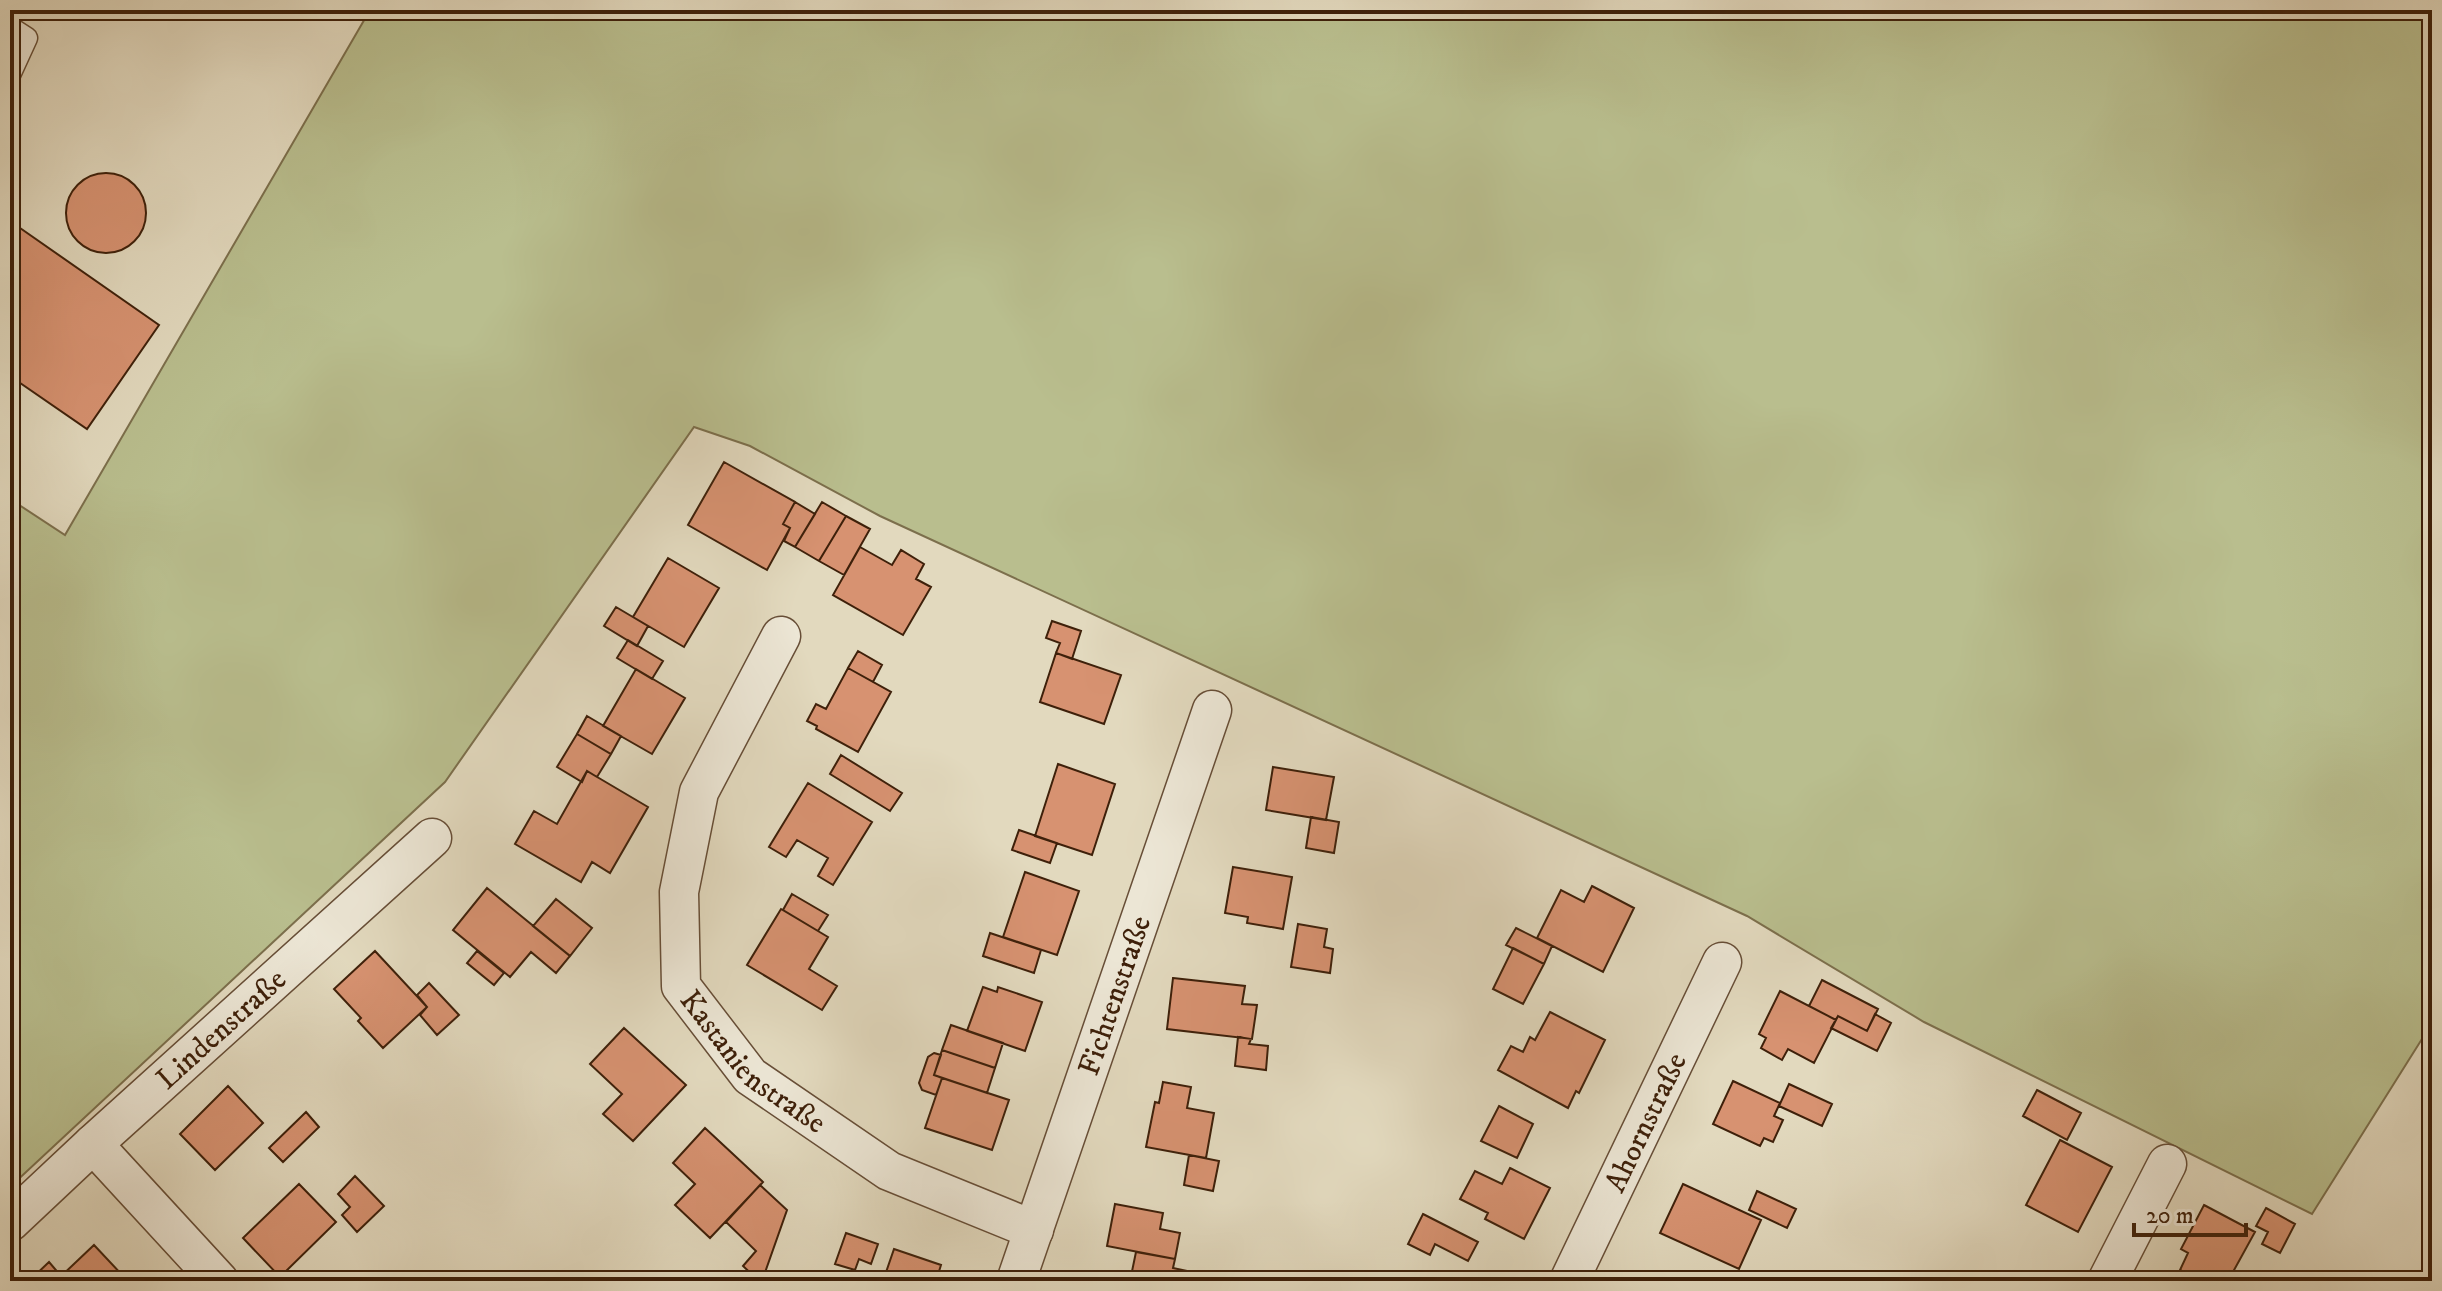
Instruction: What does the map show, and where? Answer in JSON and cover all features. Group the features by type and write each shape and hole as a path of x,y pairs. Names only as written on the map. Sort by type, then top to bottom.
{"street":[{"name":"Kastanienstraße","path":"781,636 699,792 679,892 681,986 750,1076 889,1171 1034,1230"},
{"name":"Fichtenstraße","path":"1016,1281 1212,710"},
{"name":"Lindenstraße","path":"10,1222 432,838"},
{"name":"Ahornstraße","path":"1569,1281 1722,962"},
{"path":"93,1144 219,1281"},
{"path":"2107,1281 2167,1164"}],"lane":[{"path":"10,27 27,38 10,75"}],"green space":[{"path":"370,10 2432,10 2432,1023 2312,1214 1924,1022 1747,916 880,516 750,446 694,427 445,782 10,1187 10,499 65,535"}],"building":[{"path":"106,173 121,176 134,185 143,198 146,213 143,228 134,241 121,250 106,253 91,250 78,241 69,228 66,213 69,198 78,185 91,176"},
{"path":"10,221 159,325 87,429 10,376"},
{"path":"724,462 795,502 783,524 790,528 767,570 688,525"},
{"path":"795,502 815,514 795,547 784,541 790,528 783,524"},
{"path":"822,502 846,516 819,561 795,547"},
{"path":"846,516 870,529 844,575 819,561"},
{"path":"860,547 892,565 901,550 924,564 916,579 931,587 903,635 833,595"},
{"path":"668,558 719,588 684,647 633,617"},
{"path":"616,607 648,626 637,646 604,626"},
{"path":"1052,621 1081,631 1072,659 1056,653 1060,643 1046,638"},
{"path":"628,640 663,661 652,679 617,658"},
{"path":"858,651 882,665 873,682 848,668"},
{"path":"1056,653 1121,675 1104,724 1040,702"},
{"path":"848,668 891,692 858,752 807,721 816,704 826,709"},
{"path":"636,669 685,698 652,754 603,726"},
{"path":"587,716 621,736 611,754 577,734"},
{"path":"577,734 611,754 597,777 587,771 582,782 557,767"},
{"path":"841,755 902,793 890,811 830,774"},
{"path":"1058,764 1115,784 1092,855 1035,836"},
{"path":"1273,767 1334,777 1326,820 1266,810"},
{"path":"587,771 648,807 610,873 592,862 581,882 515,844 534,811 557,824"},
{"path":"808,783 872,822 833,885 818,876 828,858 797,840 786,857 769,847"},
{"path":"1311,817 1339,822 1334,853 1306,848"},
{"path":"1019,830 1057,843 1050,863 1012,850"},
{"path":"1233,867 1292,877 1283,929 1247,923 1248,917 1225,913"},
{"path":"1025,872 1079,891 1057,955 1003,937"},
{"path":"1592,886 1634,908 1603,972 1537,938 1561,890 1584,902"},
{"path":"487,888 570,956 556,973 531,952 510,977 453,930"},
{"path":"792,894 828,915 818,931 783,910"},
{"path":"556,899 592,928 570,956 533,926"},
{"path":"781,909 828,937 809,969 837,986 822,1010 747,965"},
{"path":"1298,924 1327,929 1324,947 1333,949 1330,973 1291,967"},
{"path":"1516,928 1552,946 1544,964 1506,945"},
{"path":"990,933 1041,950 1034,973 983,956"},
{"path":"1513,948 1544,964 1523,1004 1493,989"},
{"path":"375,951 427,1007 383,1048 334,989"},
{"path":"477,951 504,973 494,985 467,963"},
{"path":"1173,978 1245,986 1242,1004 1257,1005 1252,1039 1167,1029"},
{"path":"1822,980 1878,1009 1867,1031 1809,1006"},
{"path":"429,983 459,1015 437,1035 420,1015 427,1007 417,995"},
{"path":"983,987 997,992 998,987 1042,1002 1025,1051 967,1031"},
{"path":"1780,991 1836,1020 1814,1063 1788,1049 1782,1060 1761,1048 1766,1038 1759,1034"},
{"path":"1550,1012 1605,1040 1579,1093 1576,1091 1568,1108 1498,1070 1511,1046 1523,1052 1530,1037 1535,1040"},
{"path":"1875,1014 1891,1023 1877,1051 1831,1028 1838,1016 1867,1031"},
{"path":"951,1025 1003,1043 995,1068 942,1050"},
{"path":"624,1028 686,1085 633,1141 603,1114 622,1094 590,1064"},
{"path":"1238,1037 1251,1039 1249,1044 1268,1046 1266,1070 1235,1066"},
{"path":"942,1050 995,1068 987,1093 934,1075"},
{"path":"934,1053 941,1055 934,1075 942,1078 936,1095 922,1090 919,1083 928,1057"},
{"path":"942,1078 1009,1100 992,1150 925,1128"},
{"path":"1733,1081 1780,1103 1774,1116 1783,1120 1773,1142 1764,1138 1760,1146 1713,1124"},
{"path":"1163,1082 1191,1087 1187,1108 1214,1113 1206,1158 1146,1147 1155,1102 1159,1103"},
{"path":"1789,1084 1832,1104 1822,1126 1779,1106"},
{"path":"228,1086 263,1123 215,1170 180,1134"},
{"path":"2037,1090 2081,1113 2067,1140 2023,1116"},
{"path":"1499,1106 1533,1124 1517,1158 1481,1141"},
{"path":"306,1112 319,1127 283,1162 269,1148"},
{"path":"705,1128 763,1182 710,1238 675,1205 695,1184 673,1163"},
{"path":"2060,1140 2112,1167 2078,1232 2026,1205"},
{"path":"1189,1155 1219,1161 1213,1191 1184,1185"},
{"path":"1510,1168 1550,1188 1524,1239 1485,1219 1488,1213 1460,1199 1475,1171 1502,1184"},
{"path":"355,1176 384,1206 357,1232 342,1215 350,1207 338,1194"},
{"path":"299,1184 336,1222 280,1277 243,1238"},
{"path":"1683,1184 1761,1220 1739,1269 1660,1233"},
{"path":"760,1185 787,1210 762,1281 743,1266 756,1251 726,1222"},
{"path":"1757,1191 1796,1209 1787,1228 1749,1210"},
{"path":"1115,1204 1163,1213 1160,1229 1180,1233 1175,1259 1107,1246"},
{"path":"2204,1205 2255,1232 2228,1281 2202,1281 2180,1270 2188,1253 2181,1249"},
{"path":"2266,1208 2295,1224 2280,1253 2262,1244 2268,1232 2256,1226"},
{"path":"1423,1214 1478,1242 1468,1261 1435,1244 1430,1255 1408,1244"},
{"path":"846,1233 878,1244 871,1264 859,1259 855,1270 835,1264"},
{"path":"94,1245 124,1277 120,1281 56,1281"},
{"path":"894,1249 941,1265 936,1281 883,1281"},
{"path":"1136,1252 1175,1259 1173,1268 1192,1272 1190,1281 1130,1281"},
{"path":"49,1262 61,1276 56,1281 29,1281"}]}
